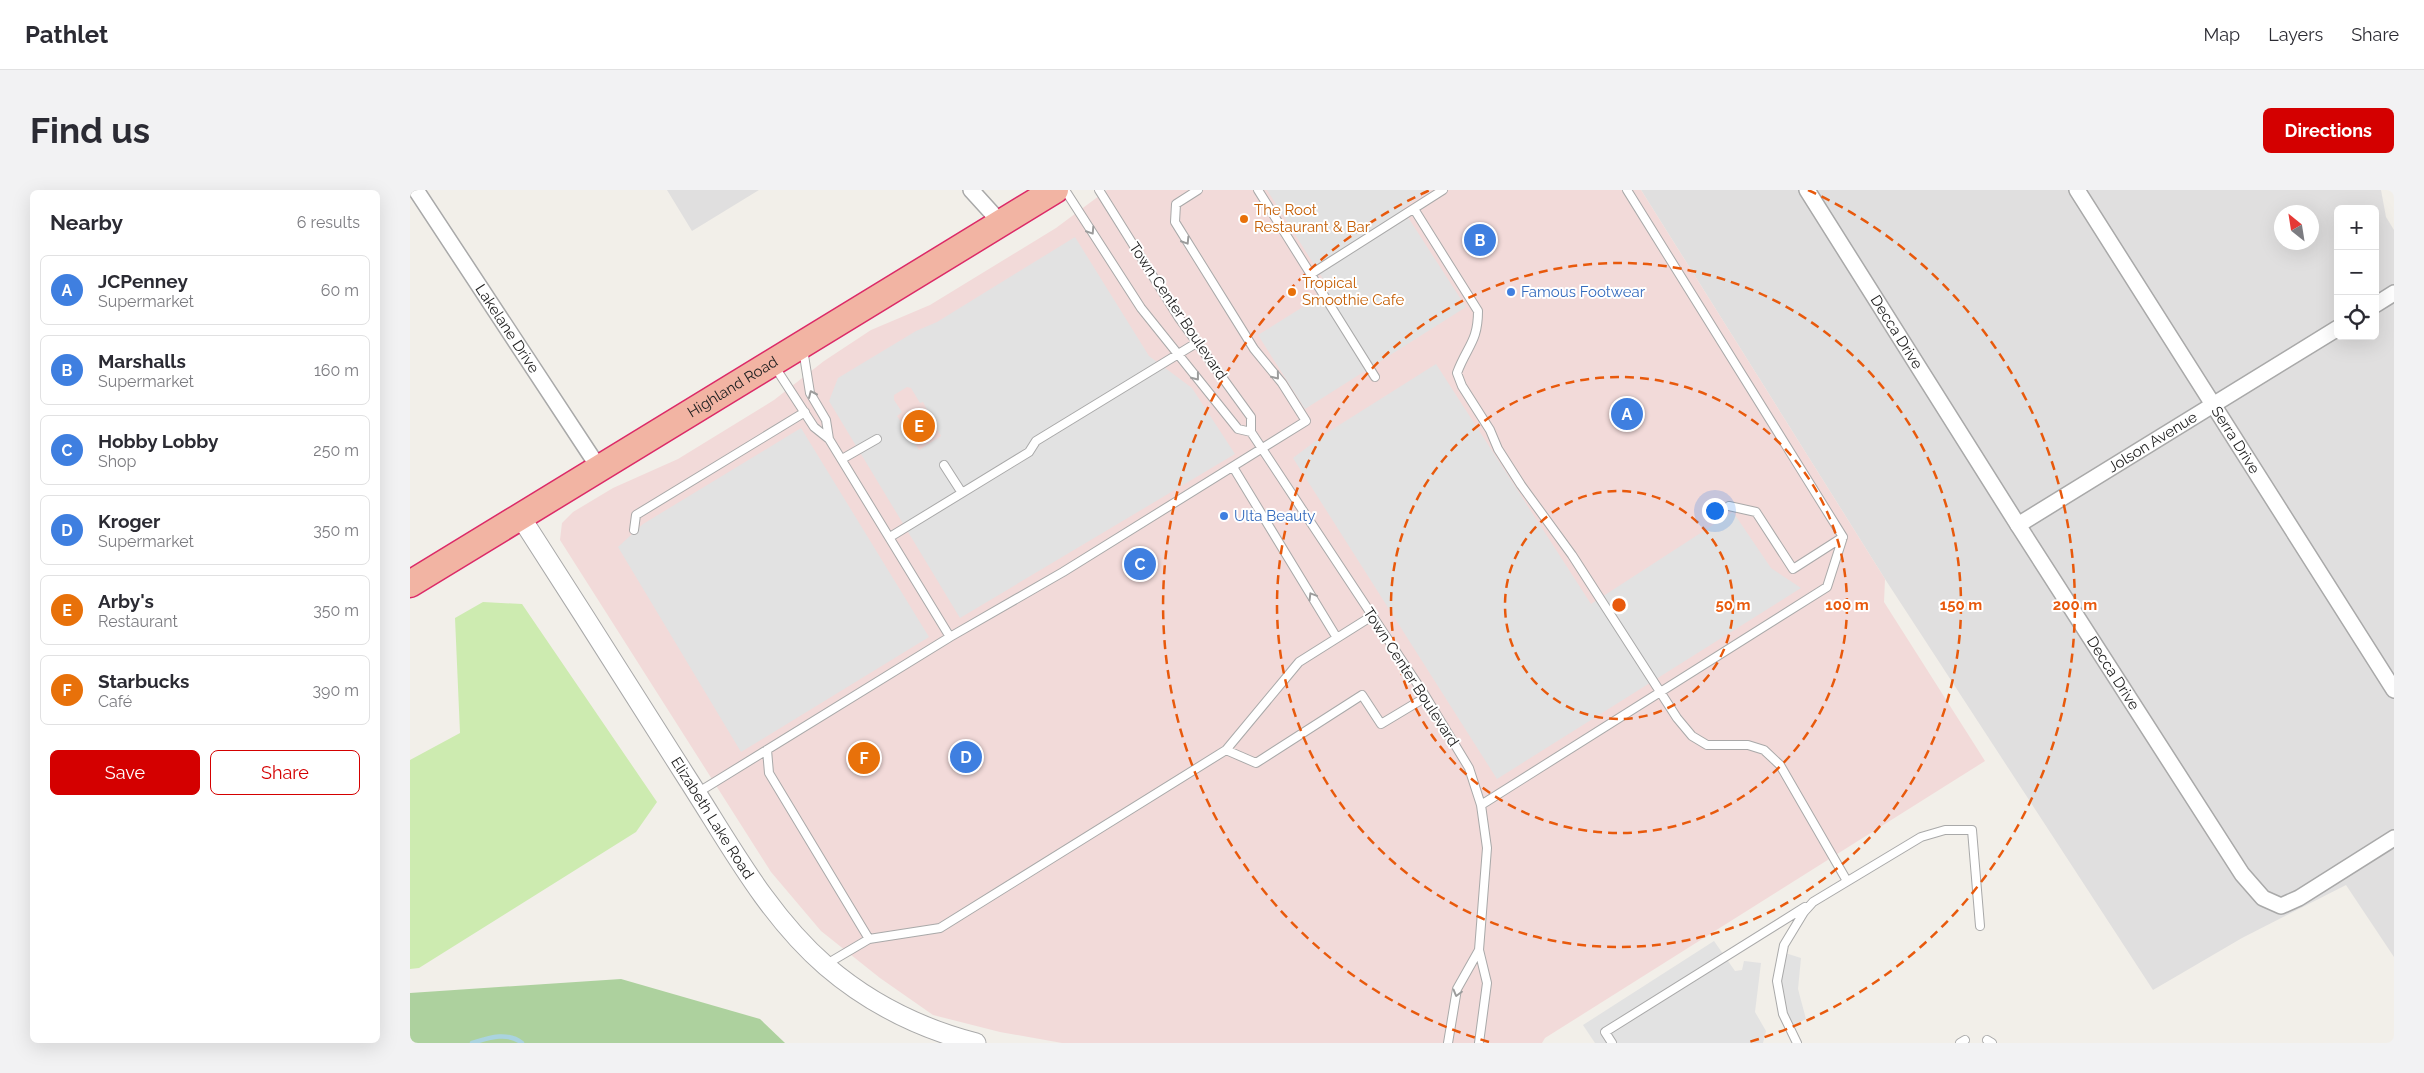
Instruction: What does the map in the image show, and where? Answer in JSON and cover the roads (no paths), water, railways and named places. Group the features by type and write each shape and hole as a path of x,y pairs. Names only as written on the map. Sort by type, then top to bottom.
{"highway":[{"name":"Highland Road","path":"410,584 1055,190"}],"street":[{"name":"Lakelane Drive","path":"416,190 599,468"},
{"path":"971,190 1001,223"},
{"name":"Decca Drive","path":"1807,190 2242,874 2263,898 2281,906 2299,898 2394,838"},
{"name":"Serra Drive","path":"2077,190 2394,690"},
{"path":"2379,302 2394,293"},
{"name":"Jolson Avenue","path":"2018,524 2334,330"},
{"name":"Elizabeth Lake Road","path":"520,516 770,904 825,965 864,994 890,1010 935,1030 976,1043"}],"lane":[{"name":"Town Center Boulevard","path":"1065,190 1141,308 1238,429 1251,432"},
{"name":"Town Center Boulevard","path":"1099,190 1179,318 1251,417 1251,432 1426,697 1469,768 1481,805 1487,848 1479,950 1487,983 1479,1043"},
{"path":"697,793 950,637 1063,572 1264,449 1306,421 1282,383 1254,349 1175,222 1176,204 1198,190"},
{"path":"1258,190 1376,377"},
{"path":"1311,274 1443,190"},
{"path":"1481,805 1827,587 1843,537 1627,190"},
{"path":"1414,209 1478,311 1478,328 1474,343 1462,359 1457,373 1462,386 1490,430 1498,449 1521,486 1572,555 1659,693 1677,718 1692,736 1707,745 1748,745 1764,750 1780,765 1847,881"},
{"path":"890,538 1028,452 1036,441 1198,342"},
{"path":"803,344 810,394 826,420 829,439"},
{"path":"772,362 814,427 829,439 842,459 950,637"},
{"path":"634,530 636,515 805,412"},
{"path":"842,459 877,439"},
{"path":"944,465 962,493"},
{"path":"1233,467 1337,638"},
{"path":"1729,506 1756,512 1793,568 1843,537"},
{"path":"825,965 869,939 940,928 1226,750 1299,662 1372,616"},
{"path":"1226,750 1256,763 1362,695 1381,724 1426,697"},
{"path":"767,750 769,773 869,939"},
{"path":"1612,1043 1605,1032 1921,836 1945,830 1972,830 1980,926"},
{"path":"1797,1043 1788,1028 1781,1006 1778,973 1786,938 1814,902"},
{"name":"Town Center Boulevard","path":"1448,1043 1457,989 1479,950"}],"waterway":[{"path":"472,1043 504,1036 516,1039 522,1043"}],"place":[{"name":"The Root Restaurant & Bar","path":"1244,219"},
{"name":"Marshalls","path":"1480,240"},
{"name":"Tropical Smoothie Cafe","path":"1292,292"},
{"name":"Famous Footwear","path":"1511,292"},
{"name":"JCPenney","path":"1627,414"},
{"name":"Arby's","path":"919,426"},
{"name":"Ulta Beauty","path":"1224,516"},
{"name":"Hobby Lobby","path":"1140,564"},
{"name":"Kroger","path":"966,757"},
{"name":"Starbucks","path":"864,758"}]}
